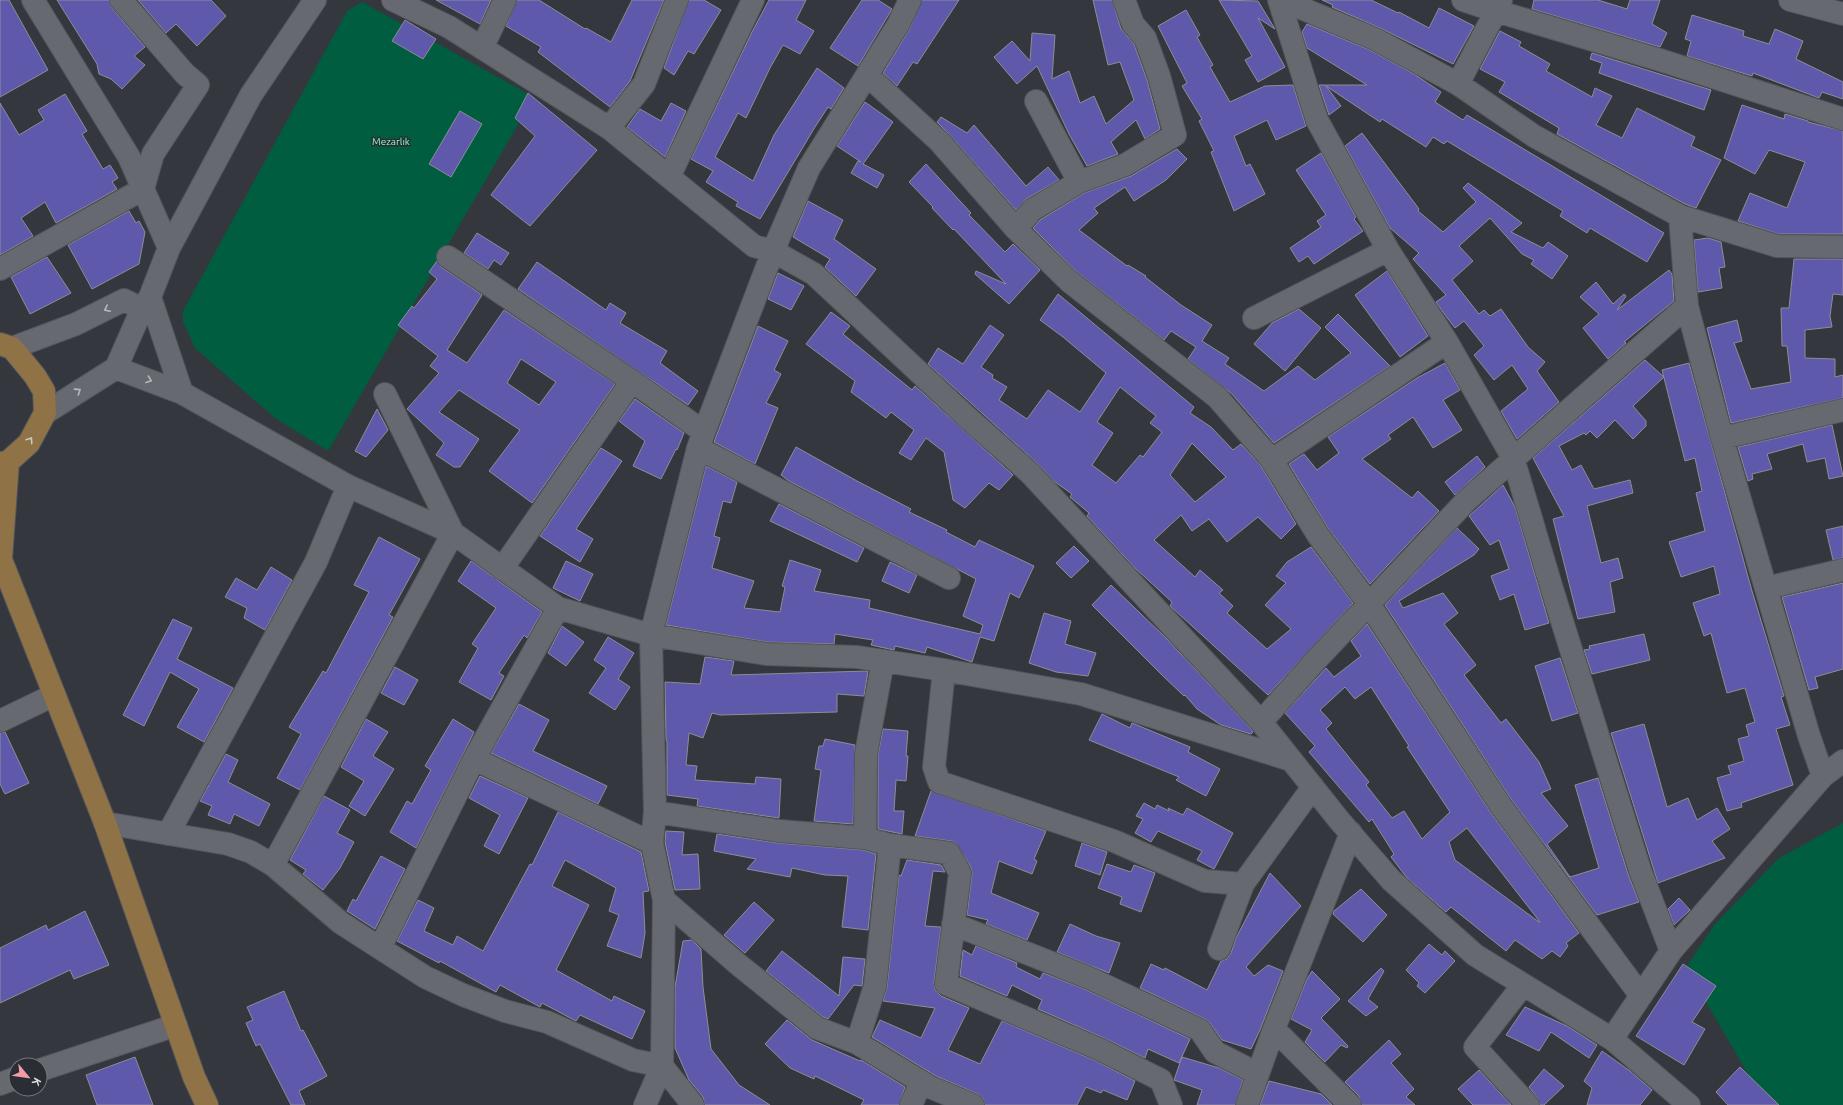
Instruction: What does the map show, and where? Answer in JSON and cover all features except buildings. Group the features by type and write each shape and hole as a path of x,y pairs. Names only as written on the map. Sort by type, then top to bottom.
{"main road":[{"path":"6,346 35,376 44,391 45,413 29,443 4,462 2,566 105,823 194,1077 207,1105"}],"street":[{"path":"34,0 130,157 169,248"},
{"path":"0,269 143,189 153,154 198,85 185,74 122,0"},
{"path":"45,413 116,368 169,248 251,95 314,0"},
{"path":"393,0 449,27 609,128 754,246 773,251 814,274 969,419 1030,473 1262,722 1313,787 1391,880 1476,955 1612,1039 1689,1105"},
{"path":"482,48 505,0"},
{"path":"609,128 644,84 677,0"},
{"path":"669,177 753,0"},
{"path":"645,1105 662,1066 664,900 652,843 655,812 651,634 701,440 773,251 809,168 898,25 910,0"},
{"path":"1016,229 1032,210 1079,182 1125,165 1175,135 1159,76 1150,51 1145,38 1133,24 1124,0"},
{"path":"1279,0 1317,120 1388,250 1447,342 1513,458 1552,589 1640,870 1671,951"},
{"path":"1282,0 1375,39 1458,84 1534,136 1680,216 1777,246 1843,247"},
{"path":"1463,0 1499,6 1843,119"},
{"path":"1790,0 1843,14"},
{"path":"1458,84 1499,6"},
{"path":"867,75 940,142 1016,229 1069,280 1217,397 1271,459 1318,535 1369,604 1501,806 1641,996"},
{"path":"1036,101 1079,182"},
{"path":"1680,216 1687,306 1722,438 1809,736 1823,776"},
{"path":"1254,318 1388,250"},
{"path":"448,257 632,381 701,440 950,578"},
{"path":"6,346 76,324 124,300 146,303"},
{"path":"146,303 182,392"},
{"path":"1262,722 1316,659 1467,500 1687,306"},
{"path":"1271,459 1281,454 1447,342"},
{"path":"116,368 182,392 348,486 452,534 558,608 651,634 766,654 857,658 882,661 944,670 1081,694 1291,760"},
{"path":"502,568 632,381"},
{"path":"386,394 452,534"},
{"path":"1722,438 1843,410"},
{"path":"168,834 316,562 348,486"},
{"path":"273,865 452,534"},
{"path":"1766,588 1843,570"},
{"path":"380,948 474,759 558,608"},
{"path":"865,838 866,754 882,661"},
{"path":"944,670 934,768 939,782 1114,841 1205,881 1243,884"},
{"path":"0,721 54,695"},
{"path":"474,759 652,843"},
{"path":"1612,1039 1671,951 1823,776 1843,761"},
{"path":"1219,950 1243,884 1313,787"},
{"path":"655,812 779,831 865,838 890,845 949,853 960,873 946,984 1099,1048 1161,1080 1171,1105"},
{"path":"105,823 228,844 251,852 273,865 341,923 425,977 462,995 505,1011 548,1022 633,1060 662,1066 693,1105"},
{"path":"1247,1105 1274,1029 1351,833"},
{"path":"857,1043 875,986 890,845"},
{"path":"664,900 739,965 817,1028 857,1043 921,1082 973,1105"},
{"path":"953,924 1087,977 1200,1030 1215,1052 1258,1074"},
{"path":"1523,985 1475,1047 1528,1105"},
{"path":"48,1067 176,1025"},
{"path":"1274,1029 1350,1105"},
{"path":"910,1105 921,1082"}],"green space":[{"name":"Mezarlık","path":"362,2 534,97 328,451 275,418 195,348 183,322 183,311 347,11"},
{"path":"1843,823 1843,1105 1766,1105 1685,969 1715,924 1779,858"}]}
